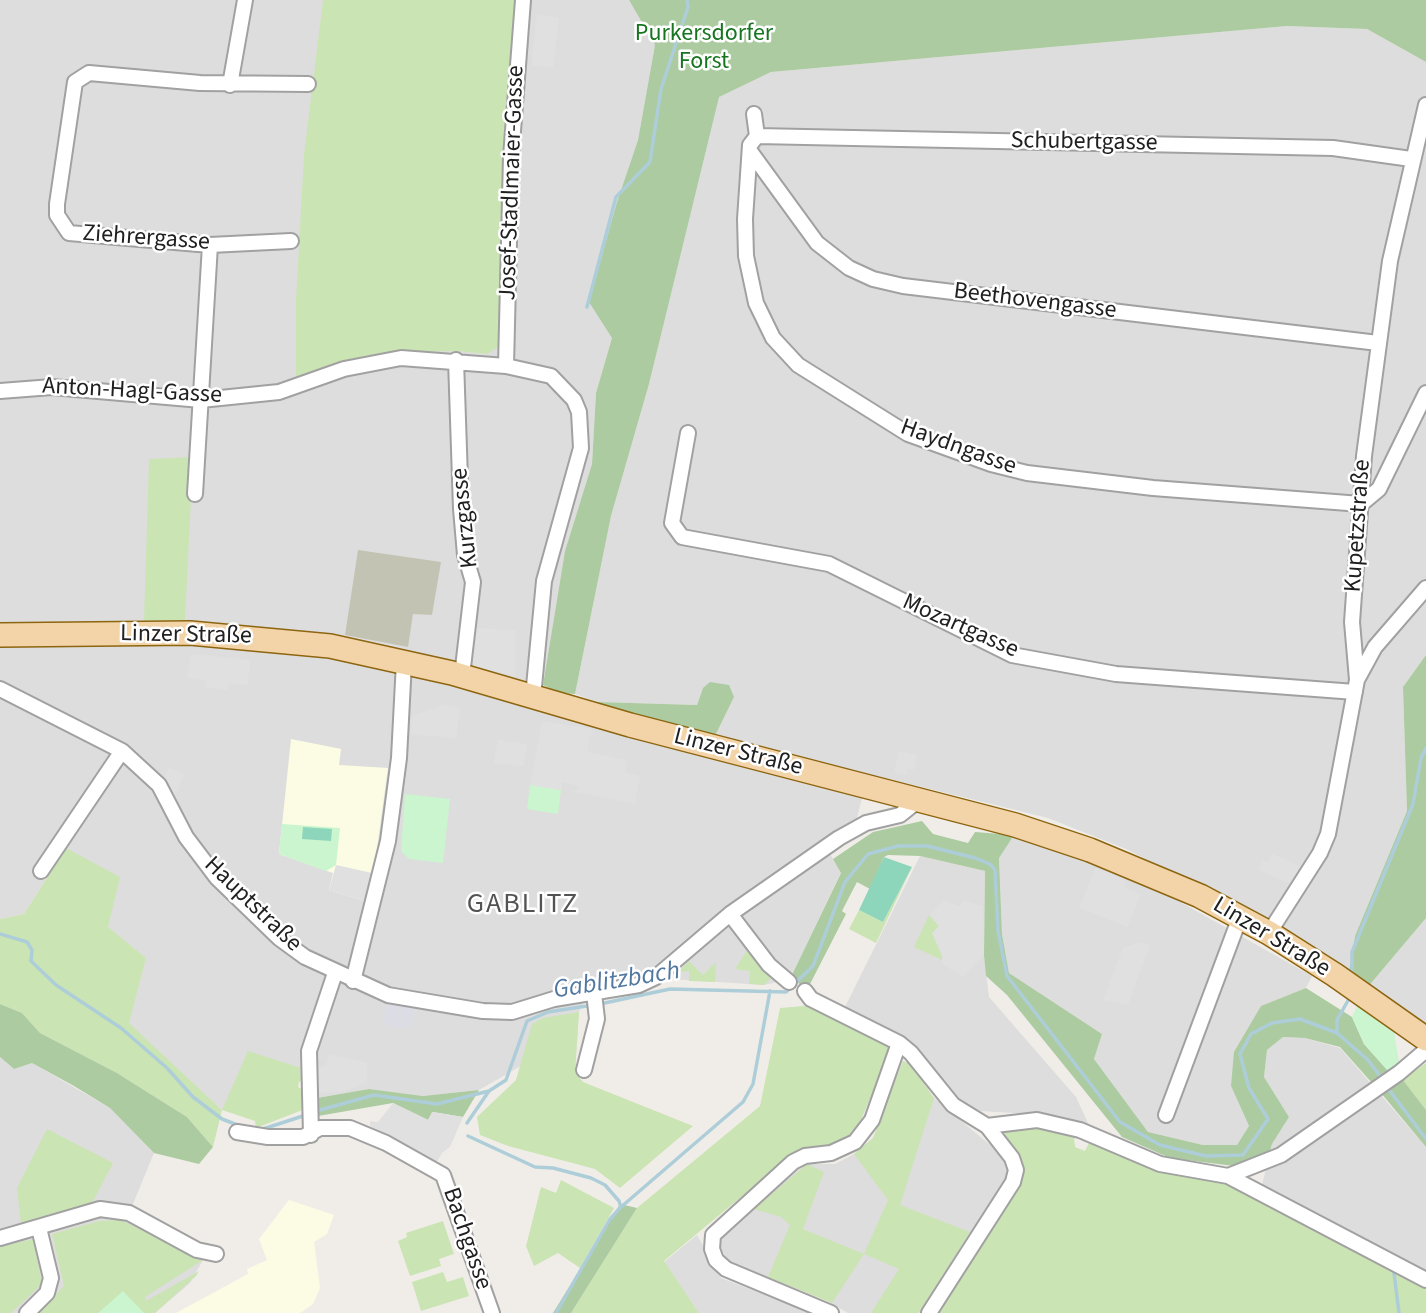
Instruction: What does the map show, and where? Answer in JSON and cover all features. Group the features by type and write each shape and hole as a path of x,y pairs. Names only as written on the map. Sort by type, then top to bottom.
{"main road":[{"name":"Linzer Straße","path":"0,635 190,633 289,640 462,676 630,725 1015,825 1090,850 1200,895 1269,933 1426,1039"}],"street":[{"path":"245,0 230,85 308,84"},
{"name":"Josef-Stadlmaier-Gasse","path":"506,366 510,157 523,0"},
{"name":"Ziehrergasse","path":"230,85 89,73 75,82 57,215 69,233 211,245 291,241"},
{"name":"Kupetzstraße","path":"1269,933 1320,853 1328,834 1356,686 1352,622 1378,344 1390,261 1426,105"},
{"path":"754,114 757,136"},
{"name":"Schubertgasse","path":"757,136 1333,148 1412,159"},
{"name":"Haydngasse","path":"757,136 751,142 750,151 745,219 746,256 756,303 773,338 798,365 908,433 990,464 1027,473 1153,488 1361,504"},
{"name":"Beethovengasse","path":"750,151 817,243 849,268 873,279 903,286 1378,344"},
{"path":"195,494 211,245"},
{"name":"Anton-Hagl-Gasse","path":"0,391 52,387 201,400 279,392 344,369 401,358 456,360 506,366 551,376 574,400 579,412 581,448 544,581 533,696"},
{"name":"Kurzgasse","path":"456,360 461,509 465,555 473,582 462,676"},
{"path":"1361,504 1385,480 1426,393"},
{"name":"Mozartgasse","path":"688,433 671,523 682,537 829,564 1012,655 1116,674 1356,686"},
{"path":"1356,686 1375,647 1426,588"},
{"path":"353,981 384,864 399,758 404,662"},
{"name":"Hauptstraße","path":"0,689 122,751 159,785 186,837 217,877 278,938 353,981 395,996 504,1012 595,1001 656,977 730,914 854,828 900,816 920,799"},
{"path":"41,871 122,751"},
{"path":"730,914 769,965 789,982"},
{"path":"1166,1115 1240,917"},
{"path":"311,1130 309,1051 335,972"},
{"path":"805,991 819,1003 899,1043 911,1053 953,1105 987,1126 1012,1158 1016,1170 1013,1182 929,1313"},
{"path":"584,1070 595,1001"},
{"path":"831,1313 726,1269 716,1260 712,1249 713,1235 793,1162 805,1156 831,1153 855,1142 872,1120 899,1043"},
{"path":"1228,1176 1257,1167 1281,1155 1399,1073 1426,1050"},
{"path":"987,1126 1037,1120 1080,1130 1160,1164 1228,1176 1426,1280"},
{"name":"Bachgasse","path":"237,1132 268,1137 320,1128 350,1128 386,1143 443,1175 492,1313"},
{"path":"1249,1187 1257,1167"},
{"path":"0,1238 100,1209 129,1213 197,1250 216,1254"},
{"path":"27,1313 47,1293 51,1278 39,1228"}],"shaded area":[{"path":"0,0 629,0 655,45 638,140 617,202 612,338 596,393 592,464 565,551 543,685 397,651 185,620 0,623"},
{"path":"537,15 559,17 553,68 531,65"},
{"path":"1287,26 1367,29 1426,62 1426,655 1403,687 1407,811 1355,936 1349,972 1310,944 1242,908 1126,849 1048,818 715,736 734,697 703,688 697,705 598,702 575,694 611,516 649,384 718,97 771,72"},
{"path":"358,550 441,562 432,615 413,614 408,647 345,635"},
{"path":"472,628 515,630 515,676 468,666"},
{"path":"184,644 274,649 382,666 864,790 857,818 822,841 841,872 790,979 764,985 638,977 591,988 579,1012 575,1072 519,1067 479,1090 423,1096 369,1089 317,1098 316,1079 299,1074 222,1110 128,1023 146,958 107,927 66,848 24,914 0,919 0,645"},
{"path":"191,654 250,660 248,685 228,683 227,690 205,687 205,680 187,678"},
{"path":"443,705 460,708 456,738 410,734 412,716"},
{"path":"542,721 592,729 587,752 628,760 625,772 640,776 635,804 574,792 579,786 563,782 561,790 530,785"},
{"path":"291,739 341,749 339,765 388,768 376,856 365,901 329,890 333,873 279,854"},
{"path":"498,740 527,744 523,766 494,763"},
{"path":"899,751 917,755 914,770 908,769 907,775 894,772"},
{"path":"169,768 184,774 175,798 164,776"},
{"path":"1014,835 1150,885 1312,976 1306,988 1261,1006 1231,1086 1249,1126 1237,1145 1203,1145 1148,1132 1094,1059 1102,1034 1009,973 1002,934 999,857"},
{"path":"1272,854 1302,867 1291,884 1258,870 1262,860 1268,862"},
{"path":"920,856 985,871 984,955 989,997 1076,1097 1089,1125 1048,1115 980,1111 965,1105 950,1091 916,1046 844,1009"},
{"path":"336,865 372,873 365,901 329,890"},
{"path":"1095,868 1126,880 1124,888 1141,894 1128,927 1079,908"},
{"path":"944,900 958,906 964,901 983,906 984,955 963,977 942,964 943,958 932,933 939,926 929,915"},
{"path":"1426,918 1426,1029 1367,988"},
{"path":"1141,942 1150,945 1128,1005 1103,1000 1123,948"},
{"path":"389,1002 415,1007 412,1026 401,1029 382,1023"},
{"path":"1283,1037 1305,1038 1340,1048 1426,1147 1426,1271 1262,1185 1272,1144 1289,1117 1264,1077 1267,1050"},
{"path":"330,1054 367,1063 367,1082 343,1092 319,1093 315,1068 325,1066"},
{"path":"0,1057 14,1069 32,1063 110,1108 154,1153 126,1221 203,1260 190,1283 155,1313 0,1313"},
{"path":"903,1061 910,1064 934,1098 1002,1155 1010,1169 1009,1176 974,1233 970,1232 919,1313 848,1313 817,1295 729,1263 720,1247 722,1232 807,1164 835,1164 854,1154 873,1138"},
{"path":"393,1103 428,1120 432,1112 463,1117 450,1147 436,1163 370,1126 370,1121 378,1122"},
{"path":"289,1200 334,1215 327,1234 314,1242 320,1288 313,1304 300,1313 176,1313 248,1274 247,1269 267,1260 259,1239"},
{"path":"697,1235 721,1278 812,1313 699,1313 664,1262"}],"green space":[{"path":"323,0 516,0 506,107 498,347 487,354 458,351 393,352 360,357 296,377 296,301 304,155"},
{"name":"Purkersdorfer Forst","path":"629,0 1426,0 1426,62 1367,29 1287,26 771,72 719,97 649,384 611,516 575,694 559,693 543,685 565,551 592,464 596,393 612,338 589,302 617,202 638,140 655,45"},
{"path":"193,457 185,620 144,621 149,459"},
{"path":"1426,655 1426,918 1367,988 1349,972 1355,936 1407,811 1403,687"},
{"path":"710,682 729,685 734,697 715,736 596,707 598,702 697,705 703,688"},
{"path":"530,785 561,790 558,814 527,809"},
{"path":"405,794 450,799 443,863 409,859 401,851"},
{"path":"922,821 933,834 968,843 975,832 1014,835 999,858 1002,934 1009,973 1102,1034 1094,1059 1148,1132 1203,1145 1237,1145 1249,1126 1231,1086 1234,1052 1261,1006 1306,988 1352,1017 1364,1044 1389,1072 1372,1083 1340,1047 1305,1038 1283,1037 1267,1050 1264,1077 1289,1117 1272,1144 1269,1155 1242,1167 1170,1158 1122,1137 1007,995 986,976 985,871 920,856 888,855 884,857 870,889 857,882 842,911 846,914 810,984 804,986 790,979 841,873 833,859 873,832"},
{"path":"282,824 340,828 336,865 326,871 279,854"},
{"path":"303,827 332,829 331,841 302,839"},
{"path":"66,848 120,877 108,927 146,958 129,1023 222,1110 213,1147 187,1117 117,1073 40,1033 22,1013 0,1004 0,919 24,914"},
{"path":"884,857 912,867 883,922 859,910"},
{"path":"912,867 876,943 849,929 859,910 883,922"},
{"path":"929,915 939,926 942,960 914,947"},
{"path":"748,949 774,975 764,985 749,984 750,971 735,969"},
{"path":"689,961 703,975 716,962 715,982 689,981 689,971 678,972"},
{"path":"0,1004 22,1013 40,1033 117,1073 187,1117 213,1147 199,1164 154,1153 110,1108 74,1086 32,1063 14,1069 0,1057"},
{"path":"816,1005 889,1043 891,1049 858,1127 840,1144 803,1150 788,1158 664,1261 699,1313 571,1313 637,1208 760,1106 780,1008"},
{"path":"1357,1006 1394,1032 1399,1062 1389,1072 1364,1044 1352,1017"},
{"path":"579,1012 575,1072 583,1082 693,1126 620,1188 595,1169 508,1146 480,1135 477,1117 516,1080 532,1024 543,1018"},
{"path":"248,1051 301,1068 299,1074 304,1075 304,1080 299,1082 298,1087 305,1091 305,1109 256,1128 255,1121 222,1110"},
{"path":"903,1061 910,1064 934,1098 900,1205 970,1232 919,1313 871,1313 899,1269 864,1254 888,1200 854,1154 873,1138"},
{"path":"1426,1063 1426,1110 1403,1080"},
{"path":"1403,1080 1426,1110 1426,1147 1381,1093"},
{"path":"369,1089 423,1096 479,1090 463,1117 433,1112 428,1120 393,1103 318,1116 317,1098"},
{"path":"1034,1126 1074,1137 1075,1147 1085,1151 1090,1141 1135,1161 1214,1177 1426,1289 1426,1313 939,1313 1024,1171 1004,1137 1007,1128"},
{"path":"47,1129 113,1163 92,1203 21,1224 17,1188"},
{"path":"807,1164 824,1172 803,1229 864,1254 832,1303 768,1277 790,1225 781,1217 754,1209"},
{"path":"561,1180 614,1208 580,1268 558,1253 534,1266 526,1246 541,1187 556,1193"},
{"path":"620,1204 637,1208 571,1313 553,1313"},
{"path":"121,1220 203,1260 145,1297 146,1301 199,1271 196,1276 155,1313 38,1313 64,1286 52,1234 99,1221"},
{"path":"443,1221 454,1254 439,1259 441,1266 410,1276 398,1241 407,1237 406,1233"},
{"path":"33,1239 42,1284 11,1313 0,1313 0,1247"},
{"path":"443,1272 447,1282 463,1277 469,1296 421,1311 412,1282"},
{"path":"123,1291 144,1313 98,1313"}],"waterway":[{"path":"587,307 616,197 650,162 661,89 688,7 687,0"},
{"path":"1355,976 1352,973 1352,952 1413,804 1421,758 1426,748"},
{"name":"Gablitzbach","path":"600,1004 670,989 786,992 813,966 845,882 868,854 898,846 927,846 975,858 990,864 995,870 998,931 1007,976 1120,1122 1160,1145 1206,1156 1243,1155 1268,1119 1249,1088 1240,1054 1251,1034 1272,1023 1300,1019 1337,1033 1368,1060 1383,1080"},
{"name":"Gablitzbach","path":"0,934 27,942 32,950 31,961 56,985 121,1028 167,1068 193,1097 222,1119 240,1126"},
{"path":"621,1207 743,1102 753,1084 770,991"},
{"path":"1337,1033 1337,1020 1350,997"},
{"name":"Gablitzbach","path":"313,1112 374,1095 437,1104 489,1091 506,1080 527,1021 548,1012 593,1005"},
{"name":"Gablitzbach","path":"1387,1087 1426,1139"},
{"path":"467,1123 489,1091"},
{"name":"Gablitzbach","path":"260,1130 306,1115"},
{"path":"468,1136 535,1167 553,1168 591,1178 605,1185 619,1201 621,1207 610,1219 556,1313"},
{"path":"1394,1273 1399,1313"}],"district":[{"name":"GABLITZ","path":"523,906"}]}
